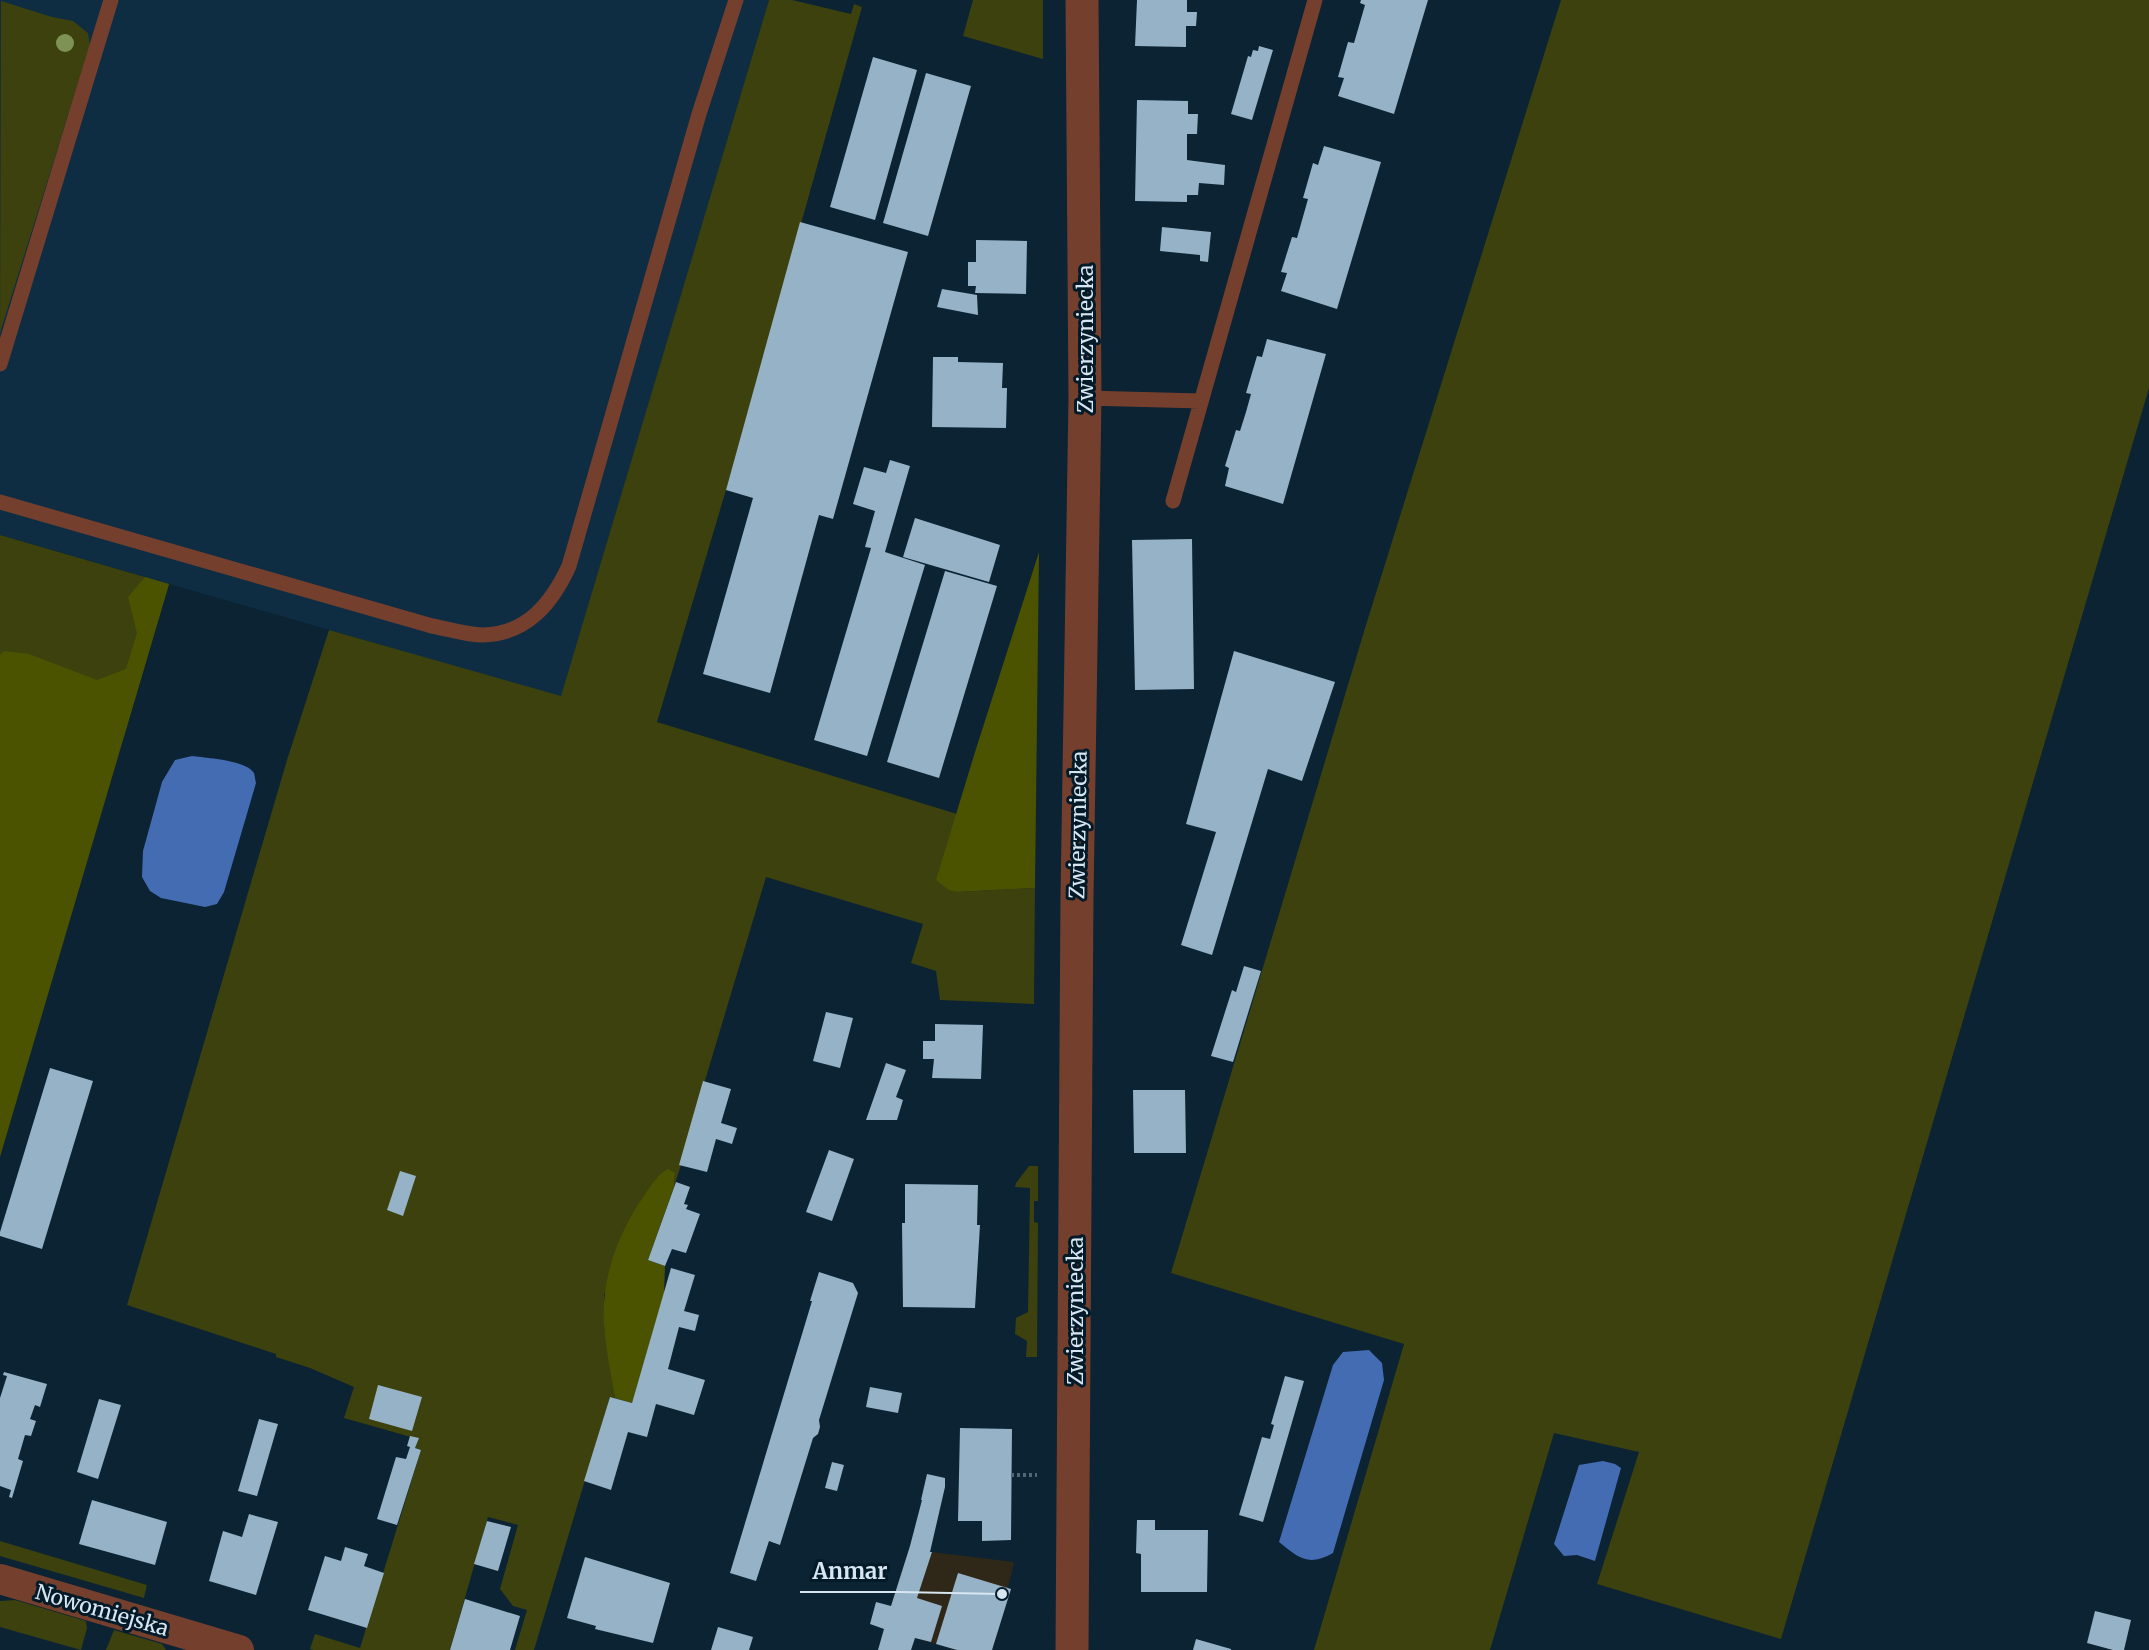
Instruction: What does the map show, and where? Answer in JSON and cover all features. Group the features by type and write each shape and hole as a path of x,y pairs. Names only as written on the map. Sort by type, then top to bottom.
{"street":[{"name":"Zwierzyniecka","path":"1072,1650 1077,909 1085,398 1082,0"},
{"name":"Nowomiejska","path":"0,1580 239,1650"}],"lane":[{"path":"0,364 111,0"},
{"path":"0,502 432,626 484,635 505,632 525,624 544,608 559,587 569,566 699,114 736,0"},
{"path":"1173,501 1315,0"},
{"path":"1085,398 1201,401"}],"path":[{"path":"1011,1475 1036,1475"}],"shaded area":[{"path":"0,0 769,0 561,697 0,535"},
{"path":"910,1546 932,1552 1014,1562 1008,1588 1011,1589 992,1650 957,1650 884,1629"}],"green space":[{"path":"769,0 792,0 851,14 854,4 862,7 726,490 657,722 957,814 937,880 957,892 1035,888 1034,1004 940,1000 936,971 911,963 923,924 766,877 674,1187 675,1173 604,1294 604,1325 615,1398 610,1397 534,1650 515,1650 527,1610 513,1606 500,1589 518,1525 488,1517 450,1650 310,1649 315,1634 360,1648 421,1450 415,1448 418,1439 344,1418 354,1387 310,1368 276,1357 276,1354 127,1305 287,760 329,630 561,696"},
{"path":"973,0 1043,0 1043,59 963,36"},
{"path":"1561,0 2149,0 2149,388 1781,1639 1597,1584 1639,1452 1554,1433 1490,1650 1314,1650 1404,1344 1171,1273 1366,625"},
{"path":"1,1 73,21 88,33 90,45 0,333"},
{"path":"0,535 169,584 122,743 0,708"},
{"path":"1039,552 1035,888 957,892 949,890 936,880"},
{"path":"145,577 169,584 0,1157 0,655 4,651 29,654 97,680 126,669 137,633 128,597"},
{"path":"1029,1166 1038,1166 1038,1201 1034,1201 1034,1222 1038,1223 1037,1357 1026,1357 1027,1341 1015,1334 1016,1318 1028,1312 1030,1188 1015,1187"},
{"path":"668,1169 675,1173 674,1187 648,1260 665,1266 664,1294 632,1403 615,1398 605,1334 605,1293 612,1261 623,1231 652,1184"},
{"path":"0,1541 147,1585 144,1598 0,1556"},
{"path":"15,1600 86,1621 87,1628 81,1650 0,1627 0,1601"},
{"path":"114,1630 162,1644 166,1650 106,1650"}],"water":[{"path":"192,756 243,765 254,773 256,783 224,892 217,904 205,907 161,898 150,891 142,877 143,851 162,782 175,760"},
{"path":"1369,1350 1382,1363 1384,1380 1333,1553 1317,1559 1304,1559 1279,1542 1333,1365 1343,1352"},
{"path":"1603,1461 1621,1468 1595,1561 1577,1555 1564,1556 1554,1544 1579,1465"}],"building":[{"path":"1137,0 1187,0 1187,12 1197,12 1196,26 1186,26 1186,47 1135,46"},
{"path":"1361,0 1428,0 1394,114 1338,96 1344,78 1338,77 1348,42 1354,43 1365,5 1360,3"},
{"path":"1259,46 1273,50 1252,120 1231,114 1248,56 1251,57 1253,50 1258,51"},
{"path":"873,57 917,70 875,220 830,207"},
{"path":"926,73 971,86 928,236 883,223"},
{"path":"1137,100 1188,101 1188,114 1198,114 1197,134 1187,134 1187,160 1225,165 1224,185 1199,183 1198,195 1187,195 1187,202 1135,201"},
{"path":"1324,146 1381,162 1337,309 1281,291 1287,273 1281,272 1292,237 1297,238 1308,199 1303,198 1313,163 1318,165"},
{"path":"800,222 908,252 833,519 819,515 770,693 703,674 753,498 726,490"},
{"path":"1162,227 1211,232 1208,262 1200,261 1200,255 1160,251"},
{"path":"976,240 1027,241 1026,294 975,293 976,286 968,286 968,262 976,262"},
{"path":"942,289 977,295 978,315 937,307"},
{"path":"1267,339 1326,354 1283,504 1225,486 1229,468 1225,466 1236,430 1240,431 1246,412 1251,394 1246,393 1257,356 1262,357"},
{"path":"933,357 958,357 958,362 1003,363 1002,388 1007,388 1006,428 932,427"},
{"path":"890,460 910,466 885,552 925,565 867,756 814,740 871,548 865,547 875,511 853,504 864,467 886,473"},
{"path":"915,518 1000,545 989,582 903,557"},
{"path":"1192,539 1194,689 1135,690 1132,540"},
{"path":"945,571 997,586 939,778 887,762"},
{"path":"1234,651 1335,682 1302,781 1268,769 1212,955 1181,945 1216,832 1186,824"},
{"path":"1244,966 1261,971 1233,1062 1211,1056 1232,990 1236,992"},
{"path":"826,1012 853,1018 840,1068 813,1061"},
{"path":"935,1024 983,1025 981,1079 932,1078 934,1059 923,1059 923,1041 935,1041"},
{"path":"886,1063 906,1070 896,1097 903,1100 897,1120 866,1120"},
{"path":"50,1068 93,1081 42,1249 0,1236 0,1232"},
{"path":"703,1081 731,1089 721,1123 737,1128 732,1144 716,1139 707,1172 679,1165"},
{"path":"1133,1090 1185,1090 1186,1153 1134,1153"},
{"path":"829,1150 854,1159 832,1221 806,1212"},
{"path":"400,1171 416,1176 403,1216 387,1210"},
{"path":"676,1182 690,1187 684,1204 688,1205 686,1209 700,1214 686,1253 672,1249 665,1266 648,1260"},
{"path":"905,1184 978,1185 977,1225 980,1225 975,1308 903,1307 902,1223 905,1223"},
{"path":"671,1268 695,1275 684,1311 699,1315 695,1331 679,1327 668,1369 705,1380 694,1415 656,1404 647,1437 628,1432 611,1490 584,1481 610,1397 632,1403"},
{"path":"819,1272 853,1283 858,1293 819,1420 818,1434 813,1438 780,1545 769,1541 756,1581 730,1573"},
{"path":"4,1372 47,1384 40,1407 35,1405 30,1419 36,1421 31,1436 25,1435 18,1459 23,1461 12,1498 9,1497 11,1490 0,1486 0,1398 7,1376 3,1375"},
{"path":"1285,1376 1304,1381 1263,1522 1239,1515 1262,1437 1270,1439 1274,1425 1271,1424"},
{"path":"378,1385 422,1397 412,1431 369,1419"},
{"path":"870,1387 902,1393 898,1413 866,1407"},
{"path":"99,1399 121,1405 98,1479 77,1472"},
{"path":"259,1419 278,1424 257,1496 238,1491"},
{"path":"960,1428 1012,1429 1011,1540 982,1541 982,1521 958,1521"},
{"path":"410,1436 419,1438 415,1448 421,1450 397,1525 377,1519 396,1457 406,1459 410,1447 407,1446"},
{"path":"832,1462 844,1465 837,1491 825,1488"},
{"path":"927,1474 945,1478 945,1487 930,1552 932,1552 917,1598 942,1606 931,1642 915,1638 911,1650 878,1650 884,1629 870,1624 876,1602 891,1606 910,1546"},
{"path":"92,1500 167,1522 155,1565 79,1544"},
{"path":"249,1514 278,1522 256,1595 209,1581 223,1531 242,1537"},
{"path":"1137,1520 1155,1520 1155,1530 1208,1530 1207,1592 1141,1592 1141,1554 1136,1553"},
{"path":"487,1521 511,1527 498,1571 474,1564"},
{"path":"345,1547 368,1554 364,1566 384,1573 367,1628 308,1610 325,1556 341,1561"},
{"path":"585,1557 670,1583 653,1643 595,1629 596,1626 567,1618"},
{"path":"958,1573 1011,1589 992,1650 957,1650 936,1644"},
{"path":"465,1599 520,1616 510,1650 450,1650"},
{"path":"2095,1611 2131,1620 2124,1650 2113,1650 2087,1643"},
{"path":"718,1627 753,1637 749,1650 711,1650"},
{"path":"1196,1639 1231,1649 1231,1650 1193,1650"}],"place":[{"name":"Anmar","path":"1002,1594"}]}
